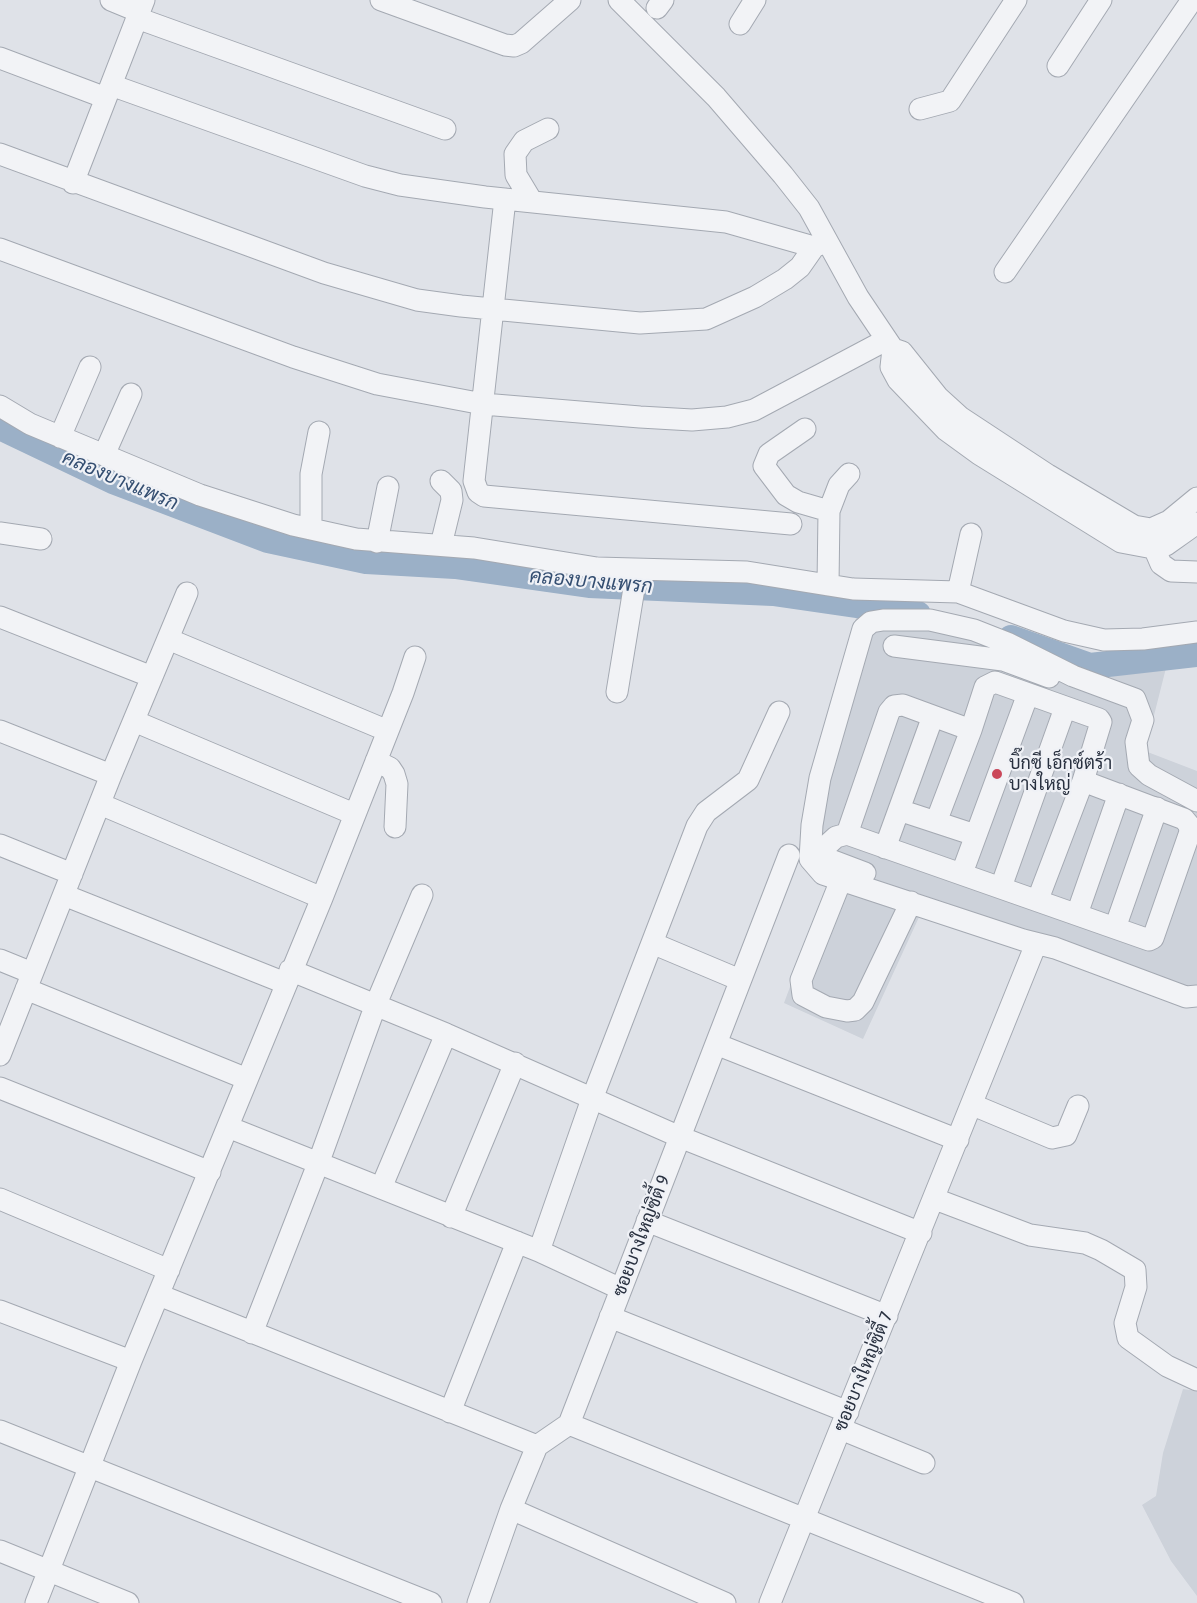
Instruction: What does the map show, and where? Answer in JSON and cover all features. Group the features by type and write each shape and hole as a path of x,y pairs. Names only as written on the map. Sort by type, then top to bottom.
{"street":[{"path":"111,0 445,129"},
{"path":"381,0 505,45 514,46 521,43 570,0"},
{"path":"619,0 716,97 809,208 820,244 889,345 902,352 938,397 960,417 1150,539 1166,545 1197,523"},
{"path":"740,24 755,0"},
{"path":"920,109 943,105 950,101 1016,0"},
{"path":"1058,66 1101,0"},
{"path":"1005,272 1192,0"},
{"path":"74,183 140,10"},
{"path":"0,58 108,91 365,176 431,190 726,222 820,244"},
{"path":"531,201 516,174 515,153 524,141 548,129"},
{"path":"0,154 74,183 364,286 417,300 494,309 640,323 706,320 755,297 785,279 800,267 820,244"},
{"path":"505,199 474,481 478,492 484,495 791,524"},
{"path":"0,249 293,357 377,384 483,404 692,420 727,417 754,410 889,345"},
{"path":"60,436 90,367"},
{"path":"104,455 131,394"},
{"path":"0,406 30,424 200,495 311,529 377,542 441,545 597,568 634,583 747,572 872,591 958,592 1064,630 1104,640 1143,639 1197,632"},
{"path":"805,429 769,454 764,466 786,495 798,502 829,511"},
{"path":"311,529 311,474 319,432"},
{"path":"828,585 829,511 838,485 849,474"},
{"path":"441,481 451,492 452,500 441,545"},
{"path":"377,542 388,487"},
{"path":"1150,539 1169,520 1197,498"},
{"path":"0,533 41,539"},
{"path":"958,592 971,534"},
{"path":"1150,539 1161,564 1171,571 1197,572"},
{"path":"617,692 634,583"},
{"path":"0,1055 111,775 187,593"},
{"path":"0,616 152,678"},
{"path":"1197,801 1149,775 1139,766 1136,742 1143,720 1135,699 974,630 930,620 871,622 863,629 820,778 812,825 810,859 823,874 1030,942 1055,948 1186,997 1197,996"},
{"path":"168,639 388,731"},
{"path":"894,646 1003,660 1076,686 1105,688"},
{"path":"36,1603 131,1362 322,898 415,657"},
{"path":"936,822 989,683 995,682 1101,722 1083,781 1038,899"},
{"path":"962,873 1028,694"},
{"path":"847,834 889,712 894,706 903,705 971,730"},
{"path":"1001,887 1065,708"},
{"path":"539,1251 592,1099 698,826 706,812 748,780 779,712"},
{"path":"885,848 933,716"},
{"path":"134,721 354,814"},
{"path":"0,731 111,775"},
{"path":"376,760 390,768 394,774 396,784 395,827"},
{"path":"1030,942 1009,927 828,860 824,848 836,837 847,834 1038,899 1149,940 1156,934 1190,832 1184,819 1083,781"},
{"path":"1077,914 1119,794"},
{"path":"100,804 322,898"},
{"path":"1114,928 1157,808"},
{"path":"899,810 975,835"},
{"path":"0,845 72,874"},
{"name":"ซอยบางใหญ่ซิตี้ 9","path":"569,1424 789,855"},
{"path":"841,880 801,980 803,995 826,1007 847,1011 855,1010 863,1002 911,902"},
{"path":"64,895 288,977 376,1004 680,1137 921,1233"},
{"path":"252,1333 318,1164 376,1004 422,895"},
{"name":"ซอยบางใหญ่ซิตี้ 7","path":"770,1603 972,1105 1030,942"},
{"path":"652,943 740,980"},
{"path":"0,960 29,981 247,1079"},
{"path":"381,1188 446,1034"},
{"path":"716,1044 958,1140"},
{"path":"451,1217 515,1063"},
{"path":"0,1088 210,1172"},
{"path":"972,1105 1052,1138 1066,1135 1078,1106"},
{"path":"228,1127 539,1251 621,1289"},
{"path":"935,1199 1030,1235 1085,1243 1135,1270 1136,1287 1125,1323 1128,1338 1167,1366 1197,1380"},
{"path":"0,1200 169,1270"},
{"path":"647,1221 887,1316"},
{"path":"450,1412 517,1242"},
{"path":"159,1295 537,1446"},
{"path":"0,1311 131,1362"},
{"path":"610,1317 844,1420 924,1463"},
{"path":"478,1603 511,1509 537,1446 569,1424 1013,1603"},
{"path":"0,1431 431,1603"},
{"path":"511,1509 725,1603"},
{"path":"0,1551 128,1603"}],"shaded area":[{"path":"932,614 1091,672 1167,664 1145,751 1197,771 1197,1006 920,915 863,1039 784,1003 828,885 802,866 813,770 856,618"},
{"path":"1183,1389 1197,1391 1197,1596 1171,1561 1142,1505 1156,1496 1163,1453"}],"waterway":[{"name":"คลองบางแพรก","path":"0,427 113,481 268,540 366,561 455,566 589,585 773,593 918,614"},
{"name":"คลองบางแพรก","path":"1011,638 1090,666 1197,654"}],"place":[{"name":"บิ๊กซี เอ็กซ์ตร้า บางใหญ่","path":"997,774"}]}
